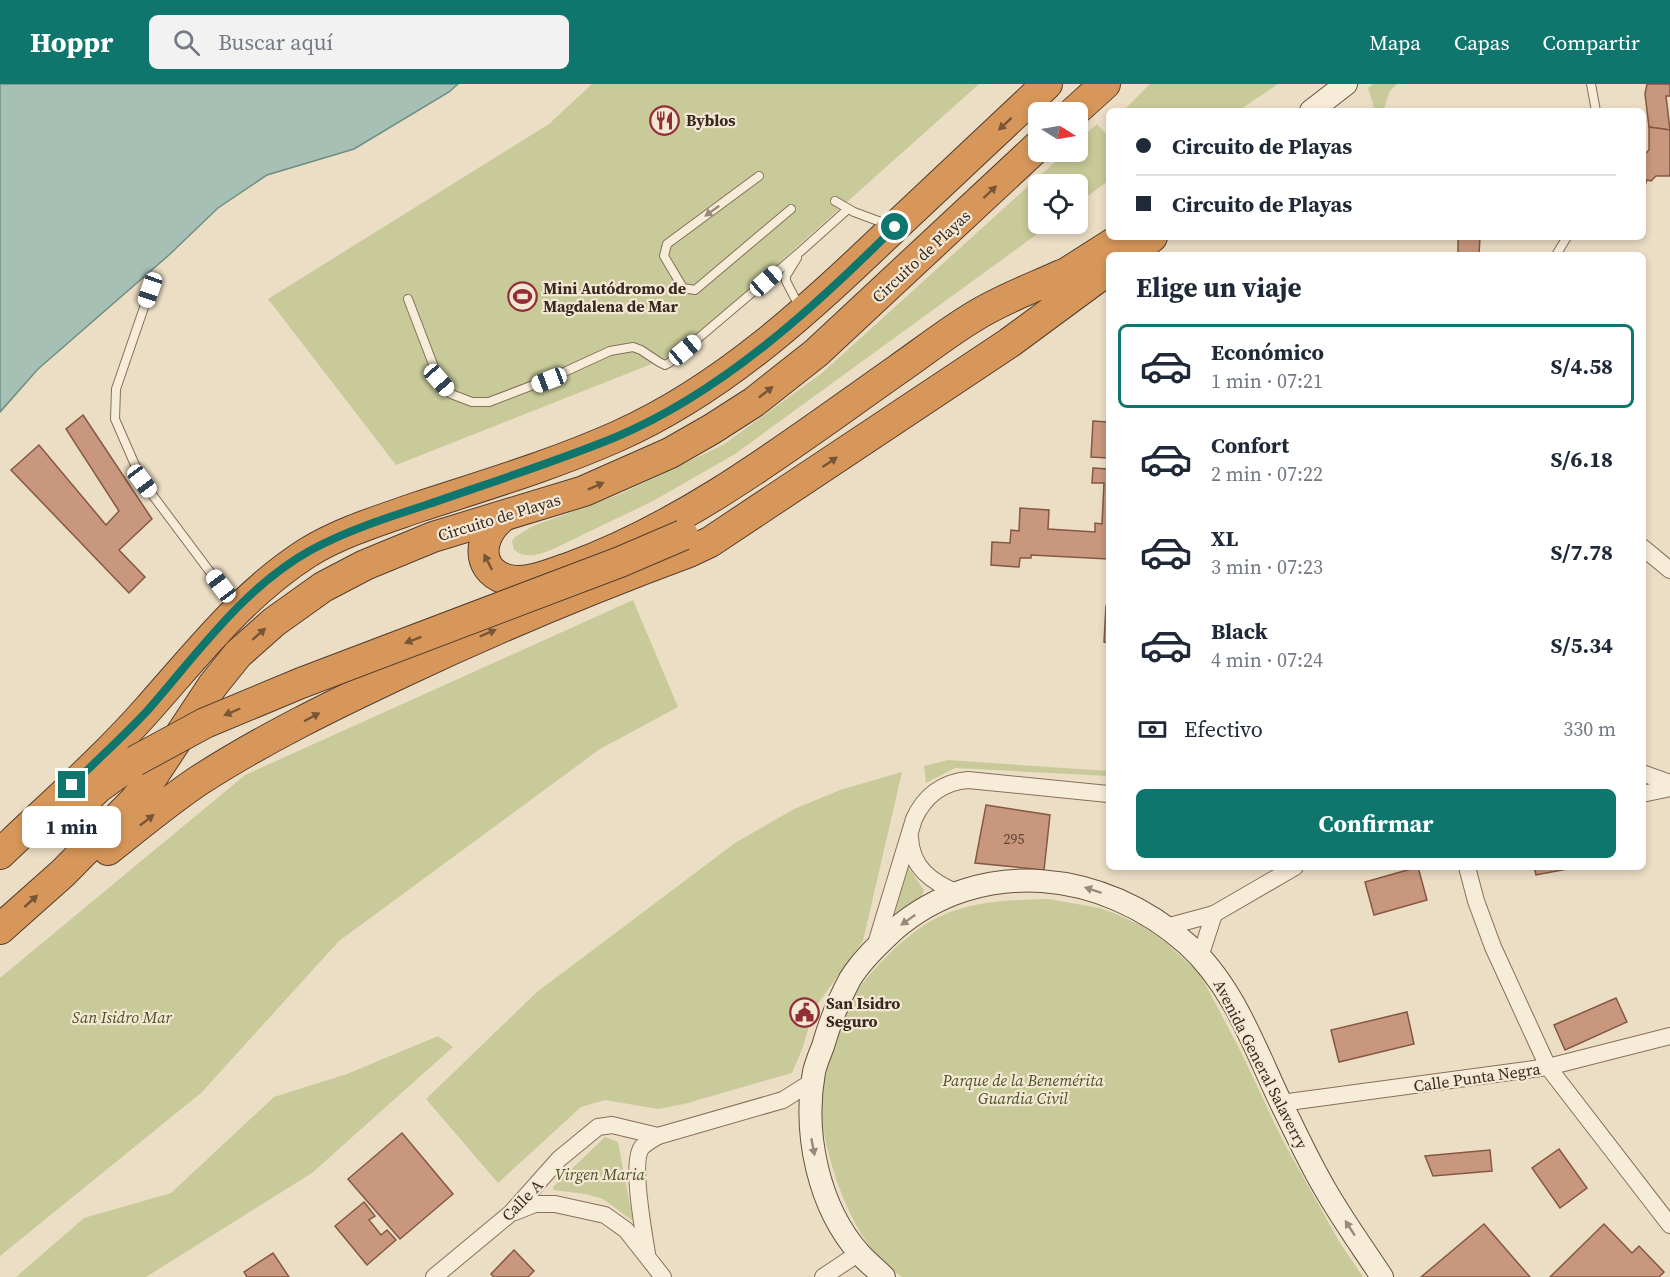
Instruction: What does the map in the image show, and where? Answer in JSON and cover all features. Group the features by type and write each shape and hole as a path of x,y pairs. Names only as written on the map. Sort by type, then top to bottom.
{"highway":[{"name":"Circuito de Playas","path":"0,854 146,712 202,646 273,576 310,551 350,531 550,463 618,436 665,412 708,386 803,314 1047,84"},
{"path":"1085,102 1105,84"},
{"name":"Circuito de Playas","path":"0,929 63,873 134,801 213,685 238,654 274,622 323,587 365,565 433,537 584,491 670,453 754,402 816,353 1028,156"},
{"path":"0,876 99,787 135,760 205,723 301,683 621,562 714,519 1062,275 1118,240"},
{"path":"1132,252 1148,240"},
{"path":"63,873 93,861 178,795 224,765 339,702 454,648 710,542 1009,343 1106,271"},
{"path":"501,518 492,526 487,535 483,554 487,566 502,578 513,581 530,579 588,561 717,496 976,315 1062,275"}],"street":[{"path":"1315,108 1346,84"},
{"path":"1646,550 1670,570"},
{"path":"1646,774 1670,783"},
{"path":"875,947 916,814 928,797 940,788 962,781 1106,794"},
{"path":"1646,793 1670,788"},
{"path":"910,833 911,848 919,867 931,879 958,893"},
{"path":"1166,927 1214,914 1290,870"},
{"path":"1468,870 1489,938 1548,1067 1670,1225"},
{"name":"Avenida General Salaverry","path":"884,1277 859,1253 834,1215 819,1176 811,1134 814,1070 833,1012 851,978 875,947 907,919 936,902 984,884 1007,881 1054,882 1082,887 1120,900 1166,927 1200,957 1225,989 1234,1005 1324,1188 1382,1277"},
{"path":"1200,957 1214,914"},
{"name":"Calle Punta Negra","path":"1281,1103 1548,1067 1670,1036"},
{"name":"Calle A","path":"434,1277 511,1213 559,1159 598,1127 612,1125 657,1136 812,1092"},
{"path":"648,1255 638,1192 637,1161 642,1147 657,1136"},
{"path":"511,1213 536,1204 555,1204 605,1215 626,1230 648,1255 663,1277"},
{"path":"823,1277 859,1253"}],"lane":[{"path":"1591,84 1595,108"},
{"path":"759,176 667,244 664,256 682,288 695,290 790,208"},
{"path":"835,201 848,209 895,227"},
{"path":"408,299 439,380 451,394 461,399 489,402 549,380 610,351 633,347 658,363 665,365 669,363 848,209"},
{"path":"800,252 786,276 786,281 803,314"},
{"path":"150,290 116,389 115,419 142,481 238,609"}],"green space":[{"path":"592,84 979,84 677,354 396,465 268,299 549,124"},
{"path":"1150,84 1278,84 1242,108 1126,108"},
{"path":"1373,84 1397,84 1390,91 1384,108 1374,108 1368,88"},
{"path":"1097,124 1106,134 1106,182 1088,196 1088,174 1042,174 1055,162 1088,162 1088,132"},
{"path":"1028,186 1028,234 1037,234 735,454 653,501 551,550 537,555 528,555 514,550 512,541 515,537 533,526 618,495 723,445 822,373"},
{"name":"San Isidro Mar","path":"633,600 678,707 600,749 339,941 201,1093 0,1256 0,978 245,775"},
{"path":"948,760 1106,771 1106,776 955,768 926,783 924,766"},
{"path":"902,772 863,941 814,1009 803,1047 792,1073 684,1104 658,1109 605,1100 581,1107 498,1183 426,1099 537,992 735,843 794,809 843,789"},
{"path":"908,867 924,890 921,898 895,913"},
{"name":"Parque de la Benemérita Guardia Civil","path":"1049,899 1099,908 1142,926 1164,941 1200,974 1241,1052 1283,1141 1340,1243 1363,1277 902,1277 875,1253 855,1224 845,1202 828,1153 823,1127 822,1092 834,1046 851,1001 870,974 897,947 916,931 940,916 986,903"},
{"path":"438,1036 453,1047 312,1173 146,1277 16,1277 84,1218 171,1193 274,1097 347,1074"},
{"name":"Virgen Maria","path":"605,1137 618,1142 633,1221 603,1199 553,1190 553,1187"}],"shaded area":[{"path":"0,84 458,84 449,92 354,149 267,175 218,208 169,255 38,369 0,412"}],"building":[{"path":"1647,84 1670,84 1670,96 1666,96 1670,130 1649,127 1645,94"},
{"path":"1649,127 1670,130 1670,176 1656,176 1646,183 1646,153 1649,150"},
{"path":"1458,240 1480,240 1479,252 1458,252"},
{"path":"83,415 152,519 119,550 145,577 129,593 11,470 39,445 106,525 119,511 66,429"},
{"path":"1093,421 1106,422 1106,458 1091,457"},
{"path":"1093,468 1106,469 1106,559 1031,555 1031,558 1020,558 1019,567 991,565 992,542 1010,543 1011,530 1019,531 1020,508 1049,510 1048,529 1095,532 1095,523 1102,524 1104,483 1092,483"},
{"path":"1106,606 1106,642 1104,642"},
{"path":"986,805 1050,815 1044,870 975,863"},
{"path":"1407,870 1419,870 1427,900 1374,915 1365,882"},
{"path":"1535,870 1562,870 1536,875"},
{"path":"1616,998 1627,1022 1565,1050 1554,1025"},
{"path":"1407,1012 1414,1044 1339,1062 1331,1030"},
{"path":"402,1133 453,1194 400,1239 348,1179"},
{"path":"1559,1149 1587,1188 1560,1208 1532,1168"},
{"path":"1490,1150 1492,1171 1433,1176 1425,1156"},
{"path":"364,1202 375,1216 369,1220 381,1235 387,1230 396,1240 367,1265 335,1226"},
{"path":"1484,1224 1530,1277 1421,1277"},
{"path":"1604,1224 1632,1253 1639,1246 1664,1272 1659,1277 1550,1277"},
{"path":"514,1250 534,1271 528,1277 494,1277 491,1274"},
{"path":"273,1253 289,1277 247,1277 244,1272"}],"place":[{"name":"Byblos","path":"665,120"},
{"name":"Mini Autódromo de Magdalena de Mar","path":"522,297"},
{"name":"San Isidro Seguro","path":"805,1012"}],"route":[{"path":"72,785 146,712 202,646 273,576 310,551 350,531 550,463 618,436 665,412 708,386 803,314 895,227"}]}
